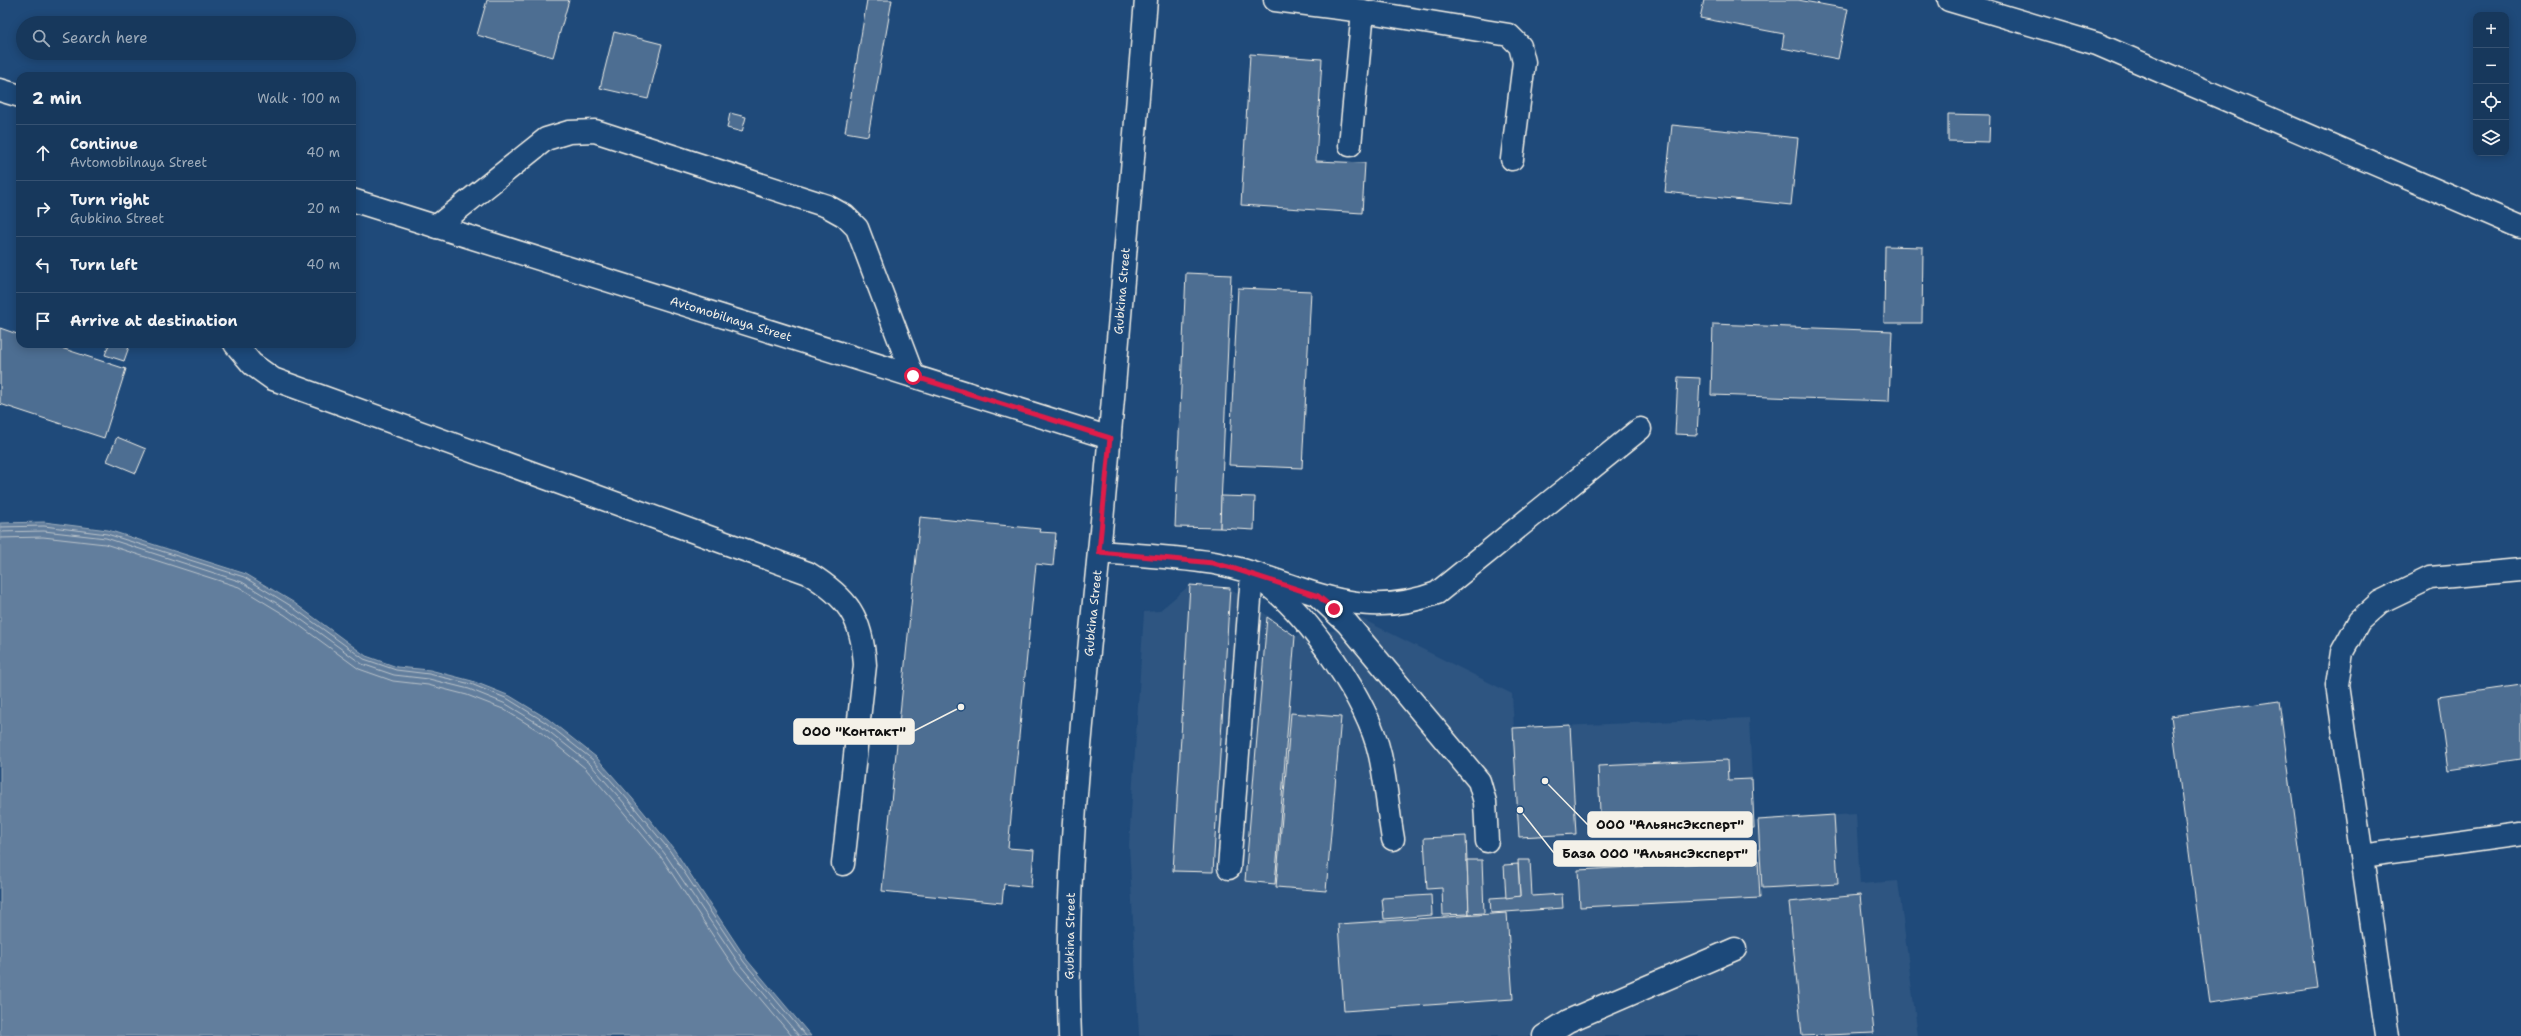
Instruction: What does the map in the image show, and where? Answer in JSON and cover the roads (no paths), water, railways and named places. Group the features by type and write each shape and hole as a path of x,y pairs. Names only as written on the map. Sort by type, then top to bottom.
{"street":[{"name":"Gubkina Street","path":"1070,1036 1070,897 1080,748 1110,438 1146,0"},
{"path":"1275,0 1363,11 1509,35 1520,46 1524,62 1512,159"},
{"path":"1949,0 2097,44 2521,227"},
{"path":"1350,145 1363,11"},
{"path":"0,90 16,95"},
{"path":"436,227 546,139 569,132 595,131 827,206 845,216 857,228 913,376"},
{"name":"Avtomobilnaya Street","path":"356,201 1110,438"},
{"path":"238,348 252,364 273,379 808,573 833,588 851,610 864,640 865,665 843,864"},
{"path":"1099,552 1213,563 1318,596 1355,603 1394,604 1417,600 1437,593 1640,429"},
{"path":"2388,1036 2337,685 2342,652 2359,621 2380,602 2430,578 2521,570"},
{"path":"1252,574 1277,592 1313,631 1366,716 1379,754 1393,839"},
{"path":"1229,868 1252,574"},
{"path":"1318,596 1343,618 1479,781 1485,802 1487,841"},
{"path":"2362,856 2521,834"},
{"path":"1544,1036 1568,1021 1735,949"}],"water":[{"path":"44,522 108,530 246,574 293,602 366,656 397,667 430,670 472,681 510,696 548,719 596,757 632,798 673,848 747,960 811,1036 0,1036 0,523"}],"place":[{"name":"ООО \"Контакт\"","path":"961,707"},
{"name":"ООО \"АльянсЭксперт\"","path":"1545,781"},
{"name":"База ООО \"АльянсЭксперт\"","path":"1520,810"}]}
